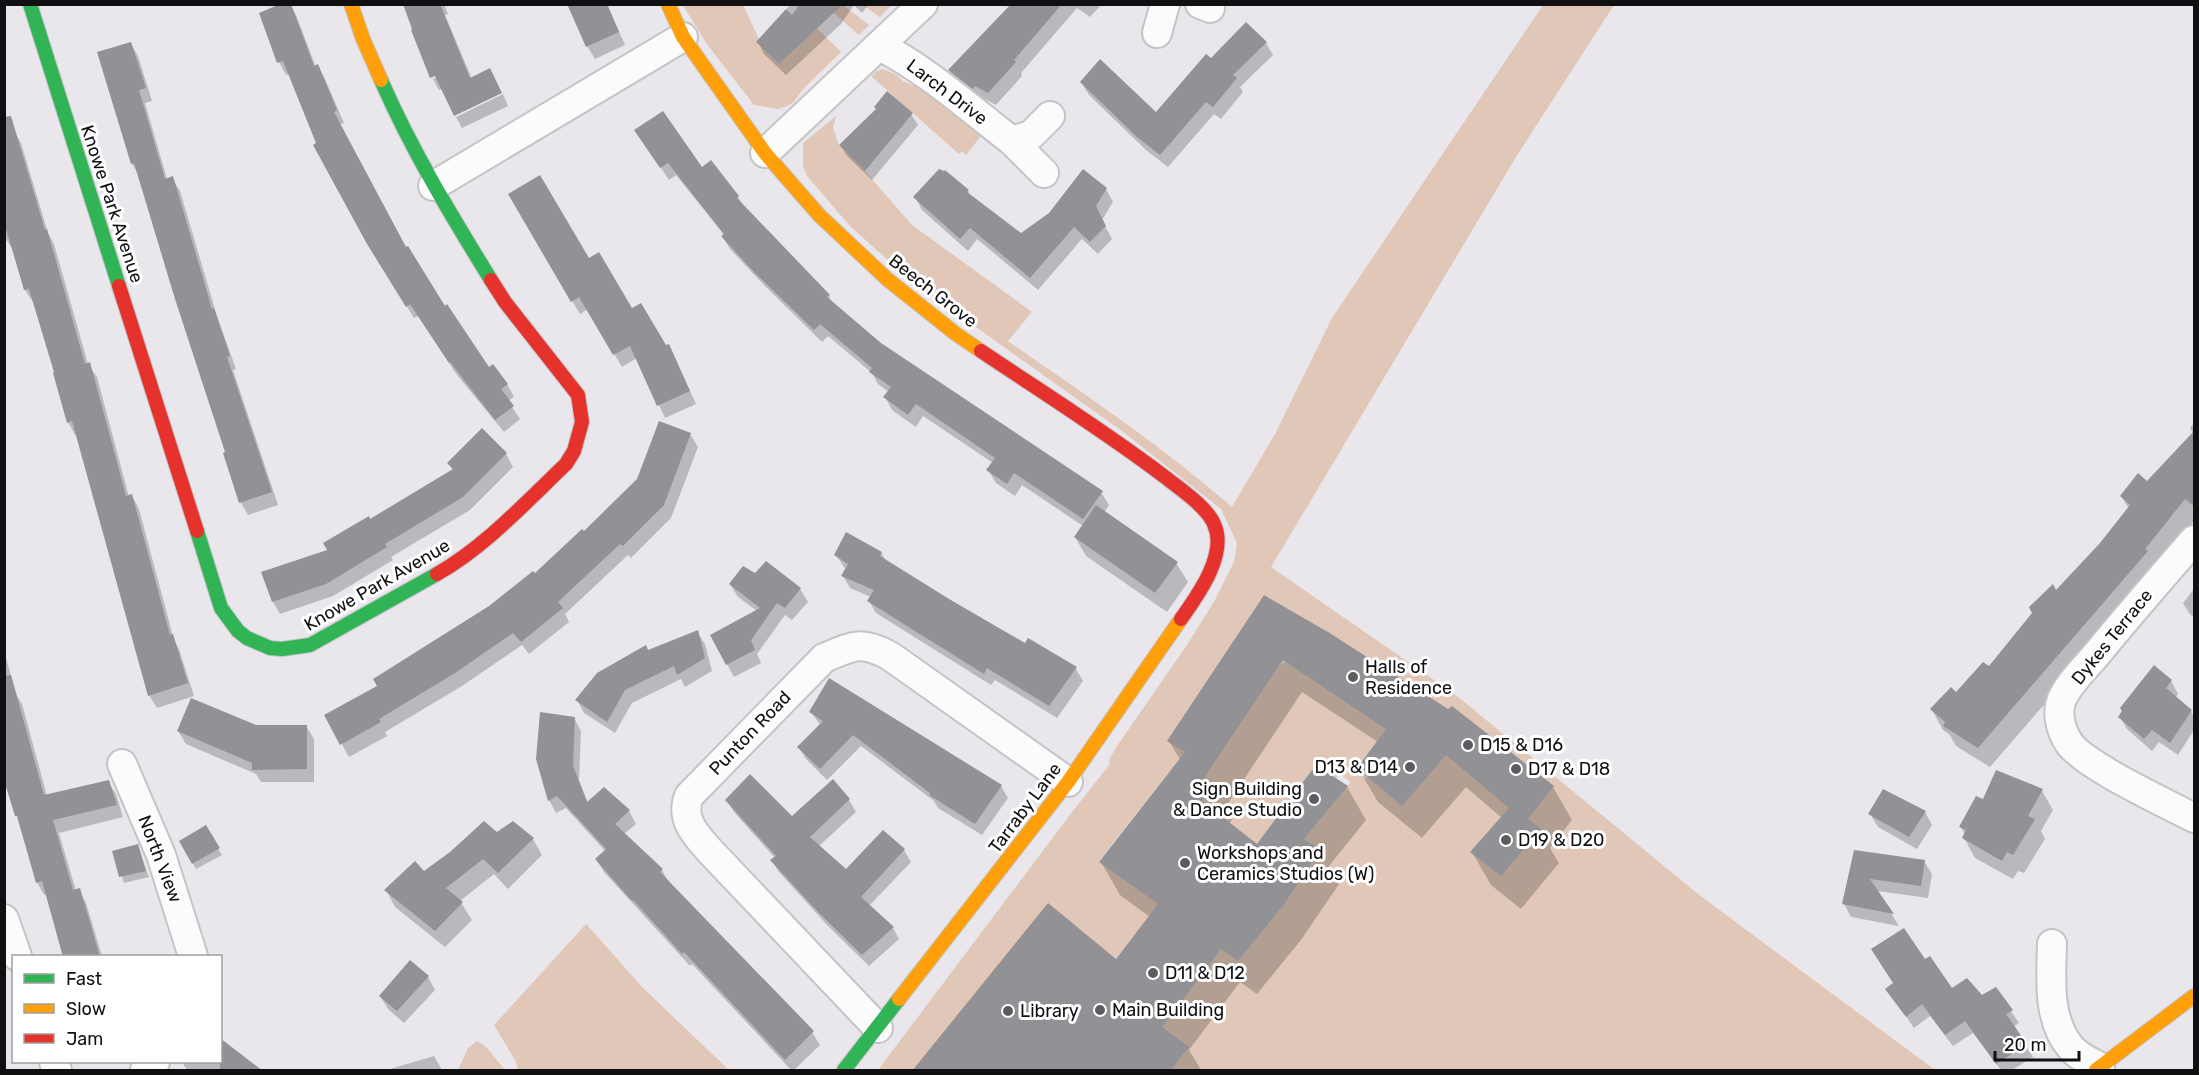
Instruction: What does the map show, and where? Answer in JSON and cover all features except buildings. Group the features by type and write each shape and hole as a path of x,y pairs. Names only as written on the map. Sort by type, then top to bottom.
{"street":[{"name":"Knowe Park Avenue","path":"30,4 221,608 239,633 266,648 281,650 310,645 453,565 491,535 566,464 574,451 582,422 578,394 505,302 433,186 400,124 363,39 351,4"},
{"name":"Beech Grove","path":"668,4 683,37 765,153 819,215 886,279 956,334 1141,459 1192,498 1214,523 1217,537 1216,555"},
{"path":"765,153 922,4"},
{"path":"1157,33 1167,5"},
{"path":"433,186 683,37"},
{"name":"Larch Drive","path":"880,46 929,77 1012,141 1044,173"},
{"path":"1012,141 1030,135 1050,116"},
{"name":"Dykes Terrace","path":"2194,540 2135,607 2076,680 2062,699 2060,713 2062,730 2071,745 2093,763 2194,818"},
{"name":"Tarraby Lane","path":"844,1071 1068,782 1199,593 1216,555"},
{"name":"Punton Road","path":"878,1028 709,850 690,827 685,813 689,796 824,658 853,646 874,647 891,656 1068,782"},
{"name":"North View","path":"122,764 161,855 192,955"},
{"path":"4,920 16,955"},
{"path":"2052,944 2052,1003 2059,1030 2073,1051 2098,1069 2194,996"}],"shaded area":[{"path":"683,5 743,5 759,39 756,42 779,64 817,28 841,52 804,88 793,103 778,109 754,105 706,43"},
{"path":"825,5 843,5 869,25 859,35"},
{"path":"863,5 892,5 880,17"},
{"path":"1543,5 1614,5 1516,157 1271,567 1457,696 1698,894 1935,1070 878,1070 1110,764 1109,760 1117,746 1189,642 1215,600 1234,562 1237,543 1221,509 1122,431 911,281 850,226 807,176 803,166 803,143 836,116 833,128 839,145 912,225 1032,312 1008,341 1150,442 1232,507 1275,434 1332,318","holes":["1264,595 1328,632 1290,665 1285,662 1279,666 1210,768 1168,741","1384,732 1397,740 1366,779 1355,770","1188,766 1213,785 1202,801 1271,865 1294,833 1321,849 1283,906 1238,961 1099,861 1170,771","1322,769 1336,778 1340,774 1351,782 1315,826 1300,817 1268,832 1312,770 1318,774","1135,934 1197,980 1110,966"]},
{"path":"883,69 895,74 904,82 927,90 981,136 966,155 962,151 959,154 871,76"},
{"path":"586,924 643,988 729,1070 518,1070 515,1060 494,1025"},
{"path":"477,1041 486,1047 505,1070 458,1070 468,1048"}],"traffic: fast":[{"path":"30,4 119,286"},
{"path":"381,80 419,157 491,280"},
{"path":"197,531 221,608 238,631 247,638 270,648 282,649 310,645 437,574"},
{"path":"844,1070 899,999"}],"traffic: slow":[{"path":"351,4 381,80"},
{"path":"668,4 683,37 765,153 819,215 887,279 981,351"},
{"path":"899,999 1068,782 1181,619"},
{"path":"2096,1070 2194,996"}],"traffic: jam":[{"path":"437,574 489,537 566,464 574,451 582,422 578,395 505,302 491,280"},
{"path":"119,286 197,531"},
{"path":"981,351 1143,460 1205,511 1214,524 1217,548 1203,586 1181,619"}],"place":[{"name":"Halls of Residence","path":"1353,677"},
{"name":"D15 & D16","path":"1468,745"},
{"name":"D13 & D14","path":"1410,767"},
{"name":"D17 & D18","path":"1516,769"},
{"name":"Sign Building & Dance Studio","path":"1314,799"},
{"name":"D19 & D20","path":"1506,840"},
{"name":"Workshops and Ceramics Studios (W)","path":"1185,863"},
{"name":"D11 & D12","path":"1153,973"},
{"name":"Main Building","path":"1100,1010"},
{"name":"Library","path":"1008,1011"}]}
